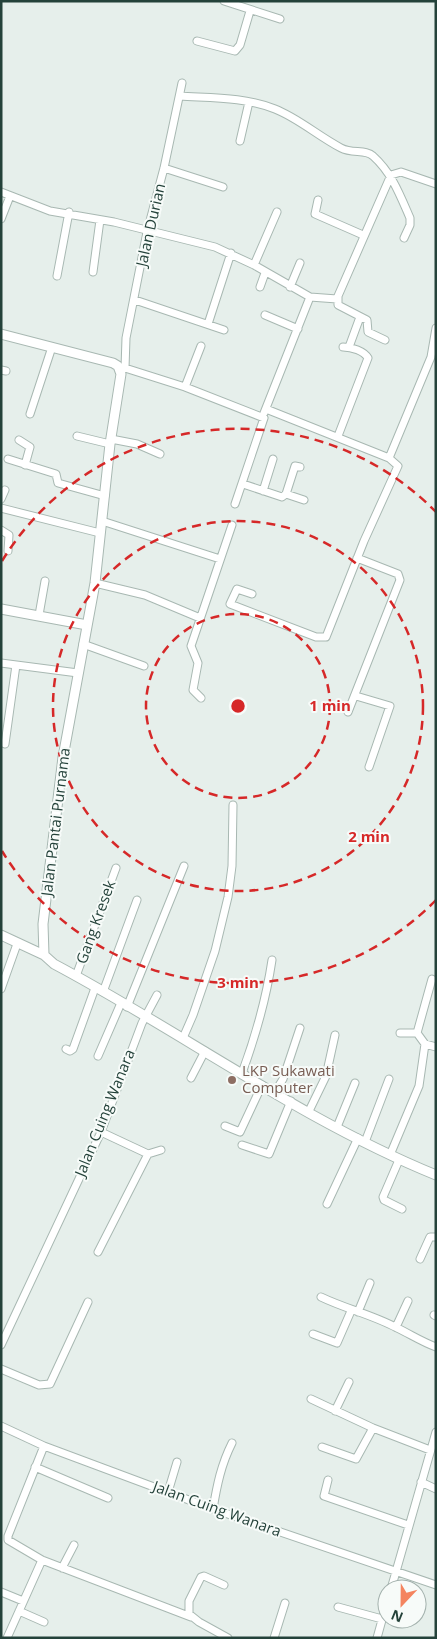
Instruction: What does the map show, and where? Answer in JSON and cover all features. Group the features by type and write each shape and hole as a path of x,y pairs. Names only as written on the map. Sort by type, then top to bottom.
{"street":[{"path":"224,1 250,11 280,19"},
{"path":"197,41 235,51 240,45 250,11"},
{"name":"Jalan Durian","path":"122,369 126,338 147,232 164,168 182,83"},
{"path":"180,96 249,102 286,114 342,149 356,153 365,152 371,154 391,175 411,220 404,238"},
{"path":"240,141 249,102"},
{"path":"164,168 223,187"},
{"path":"385,340 368,332 368,322 338,305 337,299 363,235 391,175 400,172 436,184"},
{"path":"1,192 40,208 194,242 231,253 254,264 266,273 310,297 337,299"},
{"path":"1,219 10,196"},
{"path":"318,200 315,214 363,235"},
{"path":"254,264 277,212"},
{"path":"57,276 69,214"},
{"path":"93,272 100,220"},
{"path":"208,324 231,253"},
{"path":"290,287 300,263"},
{"path":"260,287 266,273"},
{"path":"236,504 265,420 264,413 310,297"},
{"path":"135,300 224,330"},
{"path":"265,315 298,329"},
{"path":"338,436 368,358 365,354 346,347 360,317"},
{"path":"389,458 431,356 436,328"},
{"path":"1,334 114,363 122,369 338,436 389,458 398,466 356,558 329,632 324,638 230,604 236,590 252,594"},
{"path":"185,387 201,346"},
{"path":"30,414 52,347"},
{"name":"Jalan Pantai Purnama","path":"44,954 43,924 63,757 95,583 110,442 122,381 122,369"},
{"path":"77,436 110,442 136,444 160,454"},
{"path":"19,440 30,447 25,466"},
{"path":"8,459 25,466 56,474 58,483 105,496"},
{"path":"263,491 273,459"},
{"path":"286,494 295,466 300,467"},
{"path":"243,484 280,497 286,494 304,500"},
{"path":"1,500 5,490"},
{"path":"1,508 100,533"},
{"path":"102,521 220,559"},
{"path":"201,698 193,690 198,663 191,648 232,525"},
{"path":"1,530 9,535 8,551"},
{"path":"348,712 356,696 400,580 398,574 356,558"},
{"path":"40,615 45,581"},
{"path":"95,583 144,595 200,618"},
{"path":"1,609 87,625"},
{"path":"83,644 144,666"},
{"path":"1,663 78,673"},
{"path":"5,744 16,665"},
{"path":"356,696 390,706 369,767"},
{"path":"183,1038 194,1015 215,952 227,904 232,866 233,805"},
{"path":"98,1056 124,1005 184,866"},
{"name":"Gang Kresek","path":"76,976 116,868"},
{"path":"66,1049 70,1051 73,1049 137,900"},
{"path":"1,935 17,944 44,954 54,964 337,1127 394,1158 436,1175"},
{"path":"1,989 17,944"},
{"path":"242,1072 257,1033 267,999 272,960"},
{"path":"432,979 417,1032 425,1044 436,1047"},
{"name":"Jalan Cuing Wanara","path":"1,1345 101,1132 146,1017 157,995"},
{"path":"275,1092 283,1079 300,1028"},
{"path":"400,1033 417,1032"},
{"path":"309,1111 326,1076 334,1035"},
{"path":"402,1209 384,1200 383,1197 394,1158 419,1086 425,1044"},
{"path":"191,1078 204,1051"},
{"path":"327,1204 361,1140 389,1080"},
{"path":"337,1127 355,1084"},
{"path":"225,1126 240,1132 262,1085"},
{"path":"242,1145 268,1154 291,1101"},
{"path":"101,1132 148,1154 161,1150"},
{"path":"98,1252 148,1154"},
{"path":"420,1259 430,1237 436,1237"},
{"path":"313,1334 337,1343 370,1283"},
{"path":"321,1297 396,1327 422,1342 436,1346"},
{"path":"396,1327 408,1301"},
{"path":"1,1369 39,1385 50,1384 88,1302"},
{"path":"336,1411 348,1382"},
{"path":"311,1399 373,1428 430,1450"},
{"name":"Jalan Cuing Wanara","path":"1,1426 44,1446 214,1509 436,1585"},
{"path":"322,1447 356,1459 373,1428"},
{"path":"394,1579 408,1525 436,1432"},
{"path":"214,1509 218,1477 224,1457 232,1443"},
{"path":"44,1446 7,1538 8,1540 42,1560 191,1617 228,1638"},
{"path":"168,1492 177,1462"},
{"path":"35,1467 108,1498"},
{"path":"328,1480 324,1496 408,1525"},
{"path":"421,1482 436,1489"},
{"path":"62,1568 74,1545"},
{"path":"6,1638 42,1560"},
{"path":"191,1617 188,1604 200,1578 204,1576 224,1585"},
{"path":"1,1592 23,1601"},
{"path":"274,1638 285,1603"},
{"path":"338,1607 377,1618"},
{"path":"19,1611 44,1622"}],"place":[{"name":"LKP Sukawati Computer","path":"232,1080"}]}
